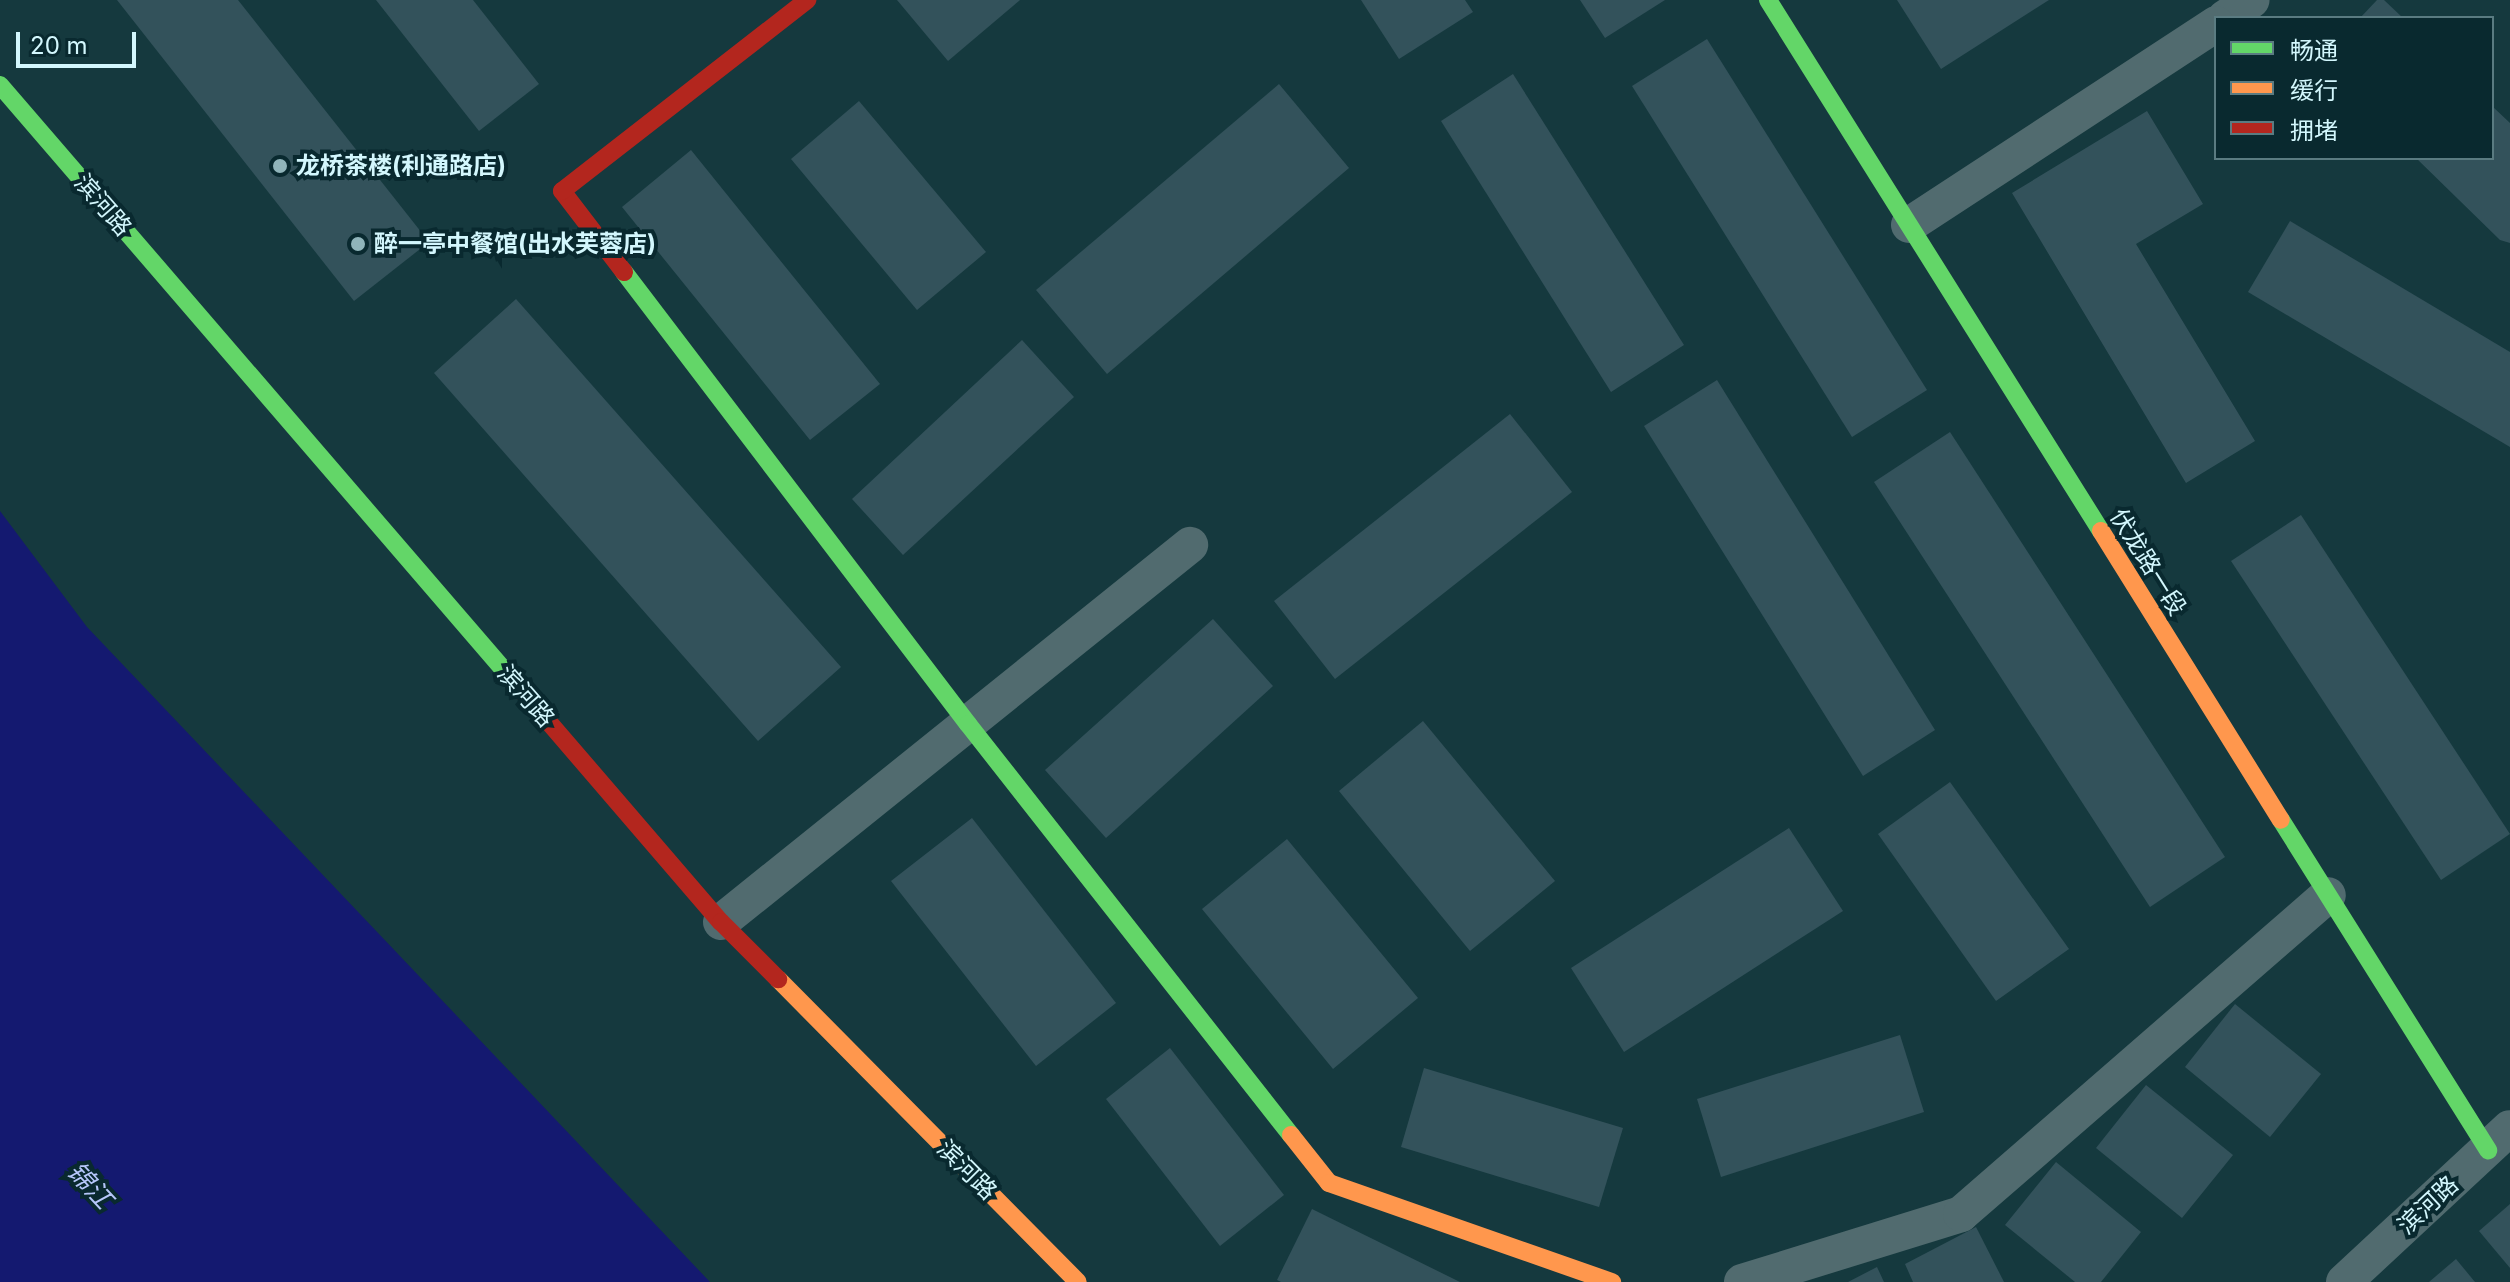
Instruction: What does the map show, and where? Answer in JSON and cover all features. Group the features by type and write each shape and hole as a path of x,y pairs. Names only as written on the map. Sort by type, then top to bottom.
{"street":[{"path":"807,0 562,191 968,724 1329,1183 1612,1282"},
{"name":"伏龙路一段","path":"1768,0 2328,895 2499,1139"},
{"path":"2228,16 2252,0"},
{"path":"1909,225 2214,25"},
{"name":"滨河路","path":"0,85 721,922 1078,1282"},
{"path":"721,922 1190,545"},
{"path":"1742,1282 1961,1214 2328,895"},
{"name":"滨河路","path":"2344,1282 2499,1139"}],"water":[{"name":"锦江","path":"0,511 87,627 710,1282 0,1282"}],"building":[{"path":"117,0 238,0 429,242 354,301"},
{"path":"376,0 473,0 539,84 479,131"},
{"path":"897,0 1020,0 948,61"},
{"path":"1361,0 1465,0 1473,12 1399,59"},
{"path":"1580,0 1665,0 1605,38"},
{"path":"1897,0 2049,0 1941,69"},
{"path":"2377,0 2384,0 2401,16 2362,16"},
{"path":"1707,39 1927,390 1852,437 1632,86"},
{"path":"1513,74 1684,345 1611,392 1441,121"},
{"path":"1279,84 1349,168 1107,374 1036,290"},
{"path":"859,101 986,252 917,310 791,159"},
{"path":"2494,108 2510,123 2510,243 2500,240 2418,160 2494,160"},
{"path":"2147,111 2203,204 2136,244 2255,441 2186,483 2012,193"},
{"path":"691,150 880,384 810,440 622,207"},
{"path":"2290,221 2510,352 2510,447 2248,292"},
{"path":"516,299 841,667 758,741 434,373"},
{"path":"1022,340 1074,397 903,555 852,499"},
{"path":"1717,380 1935,730 1863,776 1644,426"},
{"path":"1510,414 1572,492 1335,679 1274,601"},
{"path":"1950,432 2225,857 2150,907 1874,482"},
{"path":"2301,515 2510,834 2441,880 2231,561"},
{"path":"1213,619 1273,686 1106,838 1045,770"},
{"path":"1423,721 1555,881 1470,951 1339,791"},
{"path":"1950,782 2069,949 1996,1001 1878,834"},
{"path":"972,818 1116,1003 1036,1066 891,881"},
{"path":"1789,828 1843,911 1624,1052 1571,968"},
{"path":"1287,839 1418,998 1333,1069 1202,909"},
{"path":"2235,1004 2321,1074 2270,1137 2185,1067"},
{"path":"1900,1035 1924,1112 1721,1177 1697,1099"},
{"path":"1170,1048 1284,1195 1220,1246 1106,1099"},
{"path":"1424,1068 1623,1128 1599,1207 1401,1147"},
{"path":"2146,1085 2233,1155 2182,1218 2096,1148"},
{"path":"2056,1162 2141,1232 2101,1282 2075,1282 2005,1225"},
{"path":"2510,1204 2510,1268 2479,1231"},
{"path":"1312,1209 1460,1282 1281,1282 1277,1280"},
{"path":"1976,1227 2004,1282 1913,1282 1905,1264"},
{"path":"2456,1259 2475,1282 2429,1282"},
{"path":"1877,1267 1884,1282 1848,1282"}],"traffic: fast":[{"path":"1768,0 2101,531"},
{"path":"0,85 516,684"},
{"path":"624,272 968,724 1291,1135"},
{"path":"2281,820 2488,1150"}],"traffic: slow":[{"path":"2101,531 2281,820"},
{"path":"778,979 1078,1282"},
{"path":"1291,1135 1329,1183 1612,1282"}],"traffic: jam":[{"path":"624,272 562,191 807,0"},
{"path":"516,684 721,922 778,979"}],"place":[{"name":"龙桥茶楼(利通路店)","path":"280,166"},
{"name":"醉一亭中餐馆(出水芙蓉店)","path":"358,244"}]}
